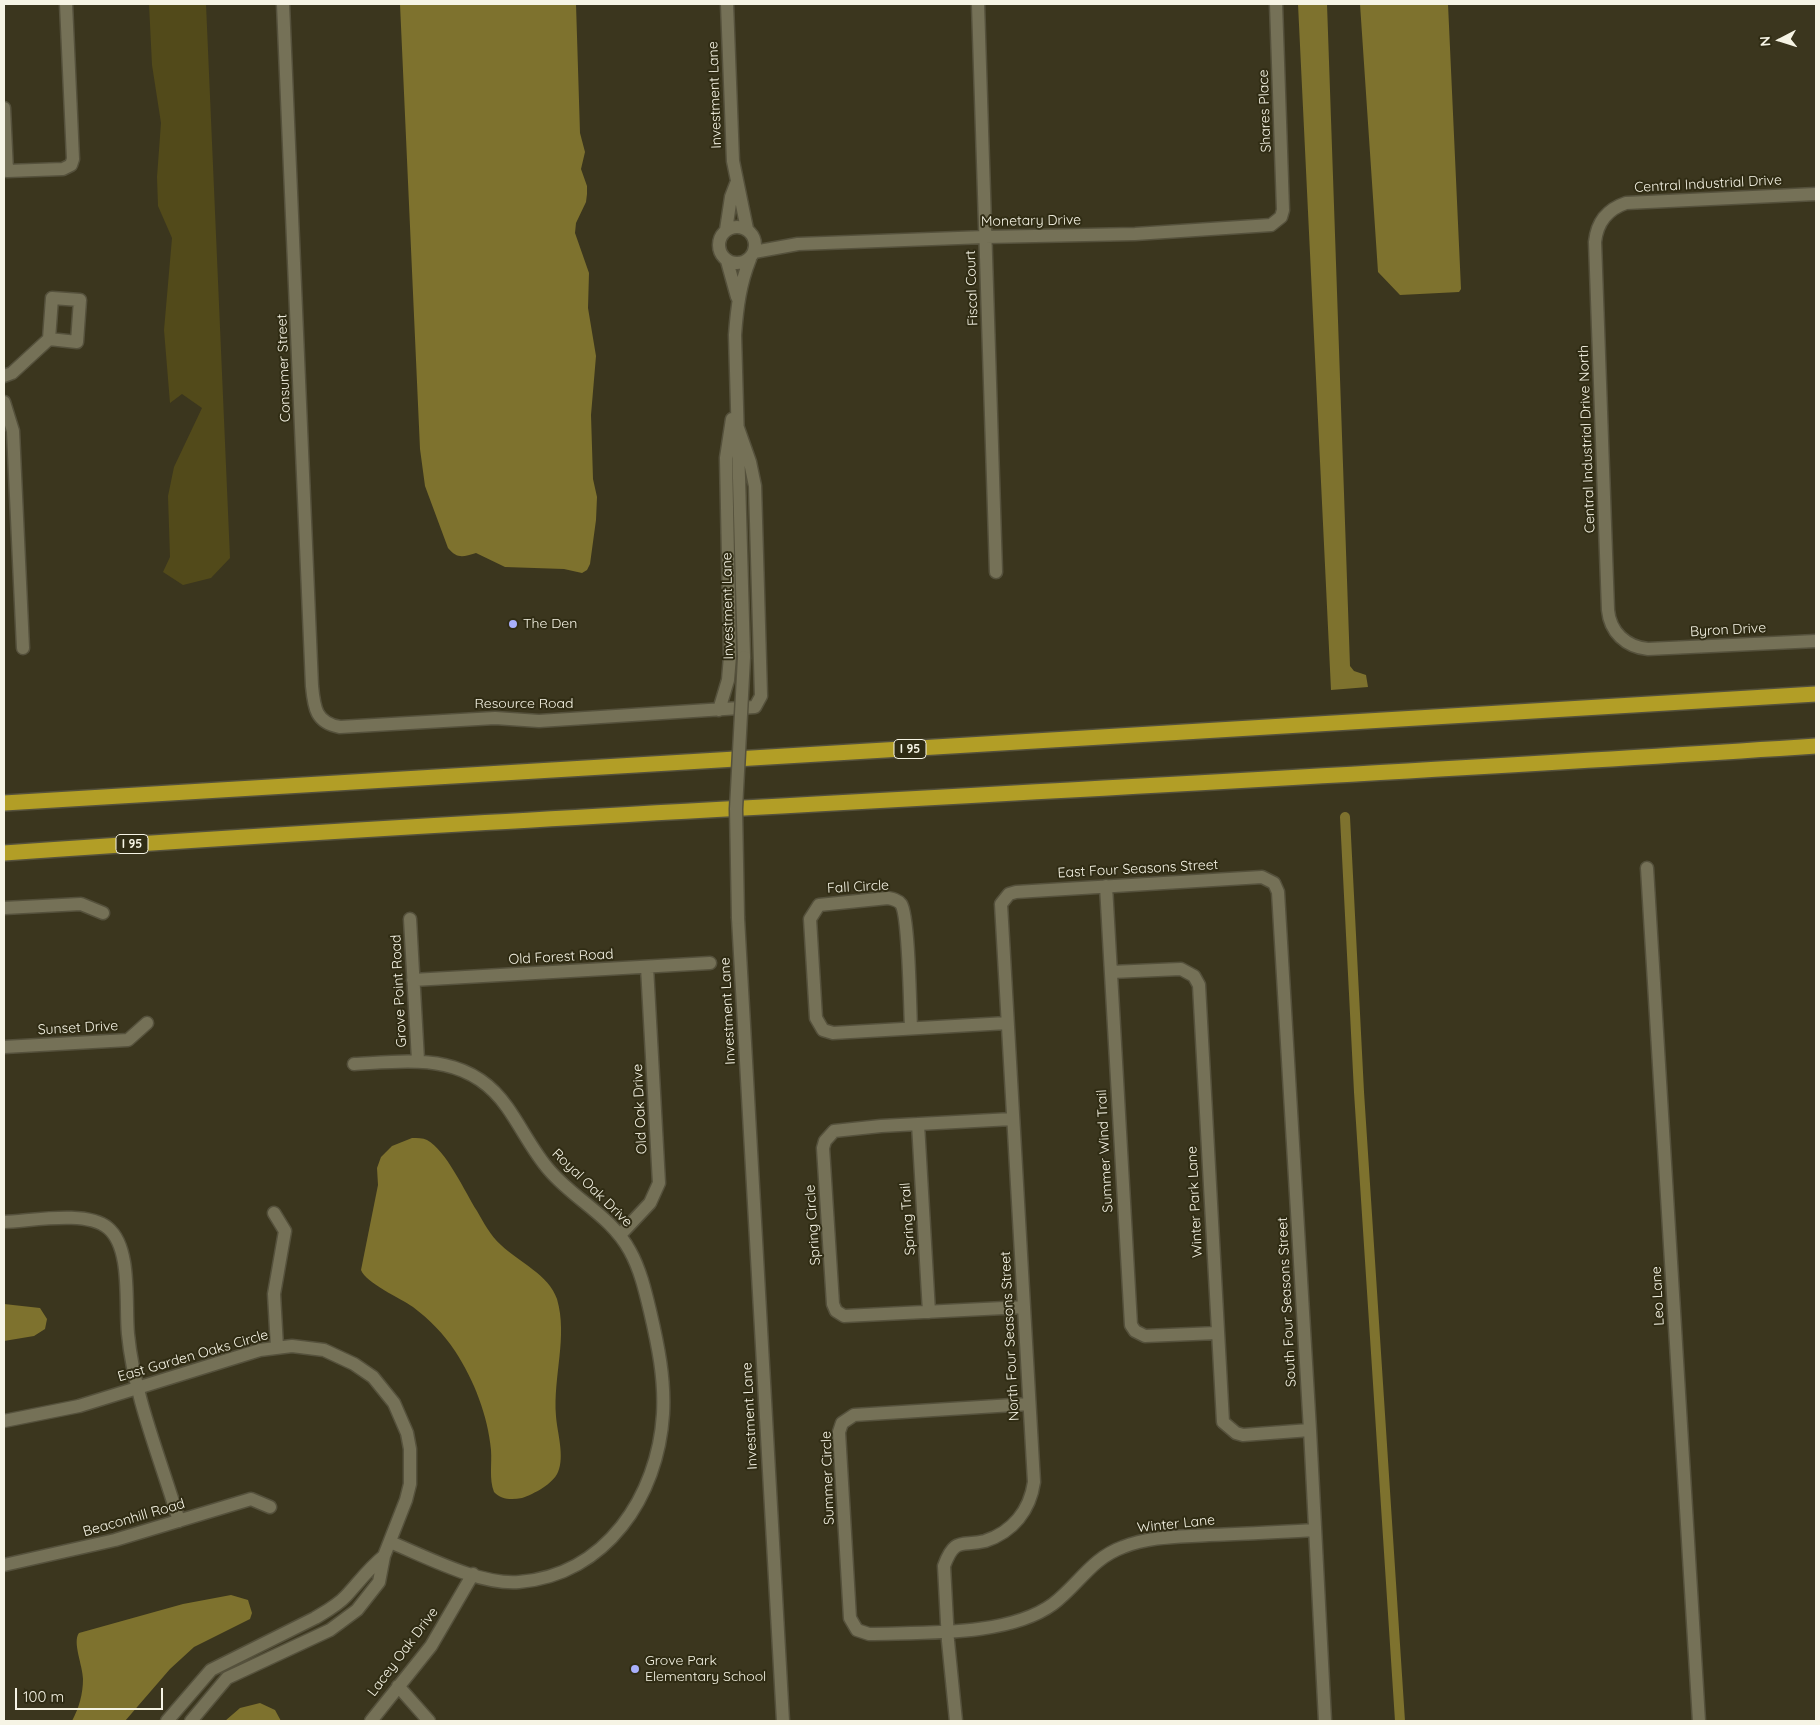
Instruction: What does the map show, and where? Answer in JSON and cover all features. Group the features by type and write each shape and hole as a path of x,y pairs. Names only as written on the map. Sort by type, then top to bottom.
{"highway":[{"name":"I 95","path":"4,802 1816,694"},
{"name":"I 95","path":"4,853 302,832 1586,761 1816,746"}],"street":[{"path":"4,108 7,171 63,169 71,165 73,158 66,4"},
{"name":"Consumer Street","path":"283,4 313,700 317,715 329,725"},
{"name":"Investment Lane","path":"727,4 733,162 736,184 749,232"},
{"name":"Fiscal Court","path":"978,4 996,572"},
{"name":"Shares Place","path":"1276,4 1283,210 1281,217"},
{"name":"Investment Lane","path":"726,230 731,197 736,184"},
{"name":"Central Industrial Drive","path":"1606,215 1620,206 1633,202 1816,194"},
{"name":"Central Industrial Drive North","path":"1606,215 1598,227 1595,242 1608,610 1611,624 1619,636 1630,645 1640,648"},
{"name":"Monetary Drive","path":"752,255 778,246 985,237 1135,234 1265,227 1277,222 1281,217"},
{"path":"736,226 749,232 755,240 752,255 739,264 727,261 720,252 720,237 726,230 736,226"},
{"name":"Monetary Drive","path":"749,232 778,246"},
{"name":"Investment Lane","path":"752,255 742,278 737,300 737,394 744,657 736,809 738,918 783,1721"},
{"name":"Investment Lane","path":"727,261 737,300"},
{"path":"4,376 12,373 49,339"},
{"path":"719,710 728,680 730,656 726,458 737,394"},
{"path":"4,402 13,431 23,648"},
{"name":"Resource Road","path":"329,725 495,718 539,721 755,707 761,696 755,486 750,462 738,428"},
{"name":"Byron Drive","path":"1640,648 1816,640"},
{"name":"Leo Lane","path":"1648,868 1699,1721"},
{"name":"East Four Seasons Street","path":"1004,898 1016,892 1262,877 1274,883"},
{"name":"South Four Seasons Street","path":"1274,883 1278,892 1325,1721"},
{"name":"Summer Wind Trail","path":"1106,886 1131,1325 1145,1336 1217,1333"},
{"name":"Fall Circle","path":"911,1028 905,923 902,905 897,900 888,898 819,905 810,919 816,1018 818,1025 824,1030 833,1032 911,1028 1006,1023"},
{"name":"North Four Seasons Street","path":"956,1721 947,1631 944,1566 948,1555 958,1545 986,1540 1015,1524 1028,1505 1034,1482 1006,1023 1001,912 1001,904 1004,898"},
{"path":"4,908 48,904 81,904 103,913"},
{"name":"Grove Point Road","path":"410,919 418,1060"},
{"name":"Old Forest Road","path":"413,980 710,963"},
{"name":"Old Oak Drive","path":"620,1235 650,1203 659,1183 647,967"},
{"name":"Winter Park Lane","path":"1111,972 1181,969 1194,976 1199,985 1221,1414 1227,1428 1243,1435 1310,1430"},
{"name":"Sunset Drive","path":"4,1047 128,1040 147,1024"},
{"name":"Royal Oak Drive","path":"354,1064 418,1060 454,1067 469,1073 495,1092 506,1104 534,1151 552,1174 602,1215 620,1235 638,1267 660,1359 663,1397 659,1444 646,1482 628,1519 618,1532 594,1555 580,1563 540,1578 518,1582 495,1580 473,1574 390,1542"},
{"name":"Spring Circle","path":"1012,1119 834,1131 829,1135 824,1148 827,1221 833,1304 836,1311 844,1316 1024,1307"},
{"name":"Spring Trail","path":"918,1124 929,1312"},
{"path":"274,1213 285,1230 274,1294 276,1347"},
{"path":"4,1222 86,1218 100,1223 112,1232 122,1251 128,1333 138,1388 179,1521"},
{"name":"East Garden Oaks Circle","path":"4,1421 79,1406 276,1347 308,1347 340,1356 372,1377 394,1403 407,1433 411,1468 406,1500 384,1556 380,1582 357,1610 330,1630 227,1678 190,1721"},
{"name":"Summer Circle","path":"947,1631 869,1634 857,1630 852,1625 840,1461 839,1432 842,1423 854,1415 1029,1404"},
{"name":"Beaconhill Road","path":"4,1565 115,1540 251,1499 270,1507"},
{"name":"Winter Lane","path":"947,1631 1010,1624 1039,1613 1062,1597 1101,1558 1128,1545 1168,1537 1315,1530"},
{"name":"East Garden Oaks Circle","path":"167,1721 212,1670 329,1609 346,1597 369,1568 384,1556"},
{"name":"Lacey Oak Drive","path":"371,1721 440,1632 473,1574"},
{"path":"398,1686 428,1721"}],"shaded area":[{"path":"149,4 206,4 230,558 211,578 183,585 163,572 170,557 168,496 174,467 202,408 182,394 170,403 164,330 172,238 158,206 157,177 161,123 152,65"},
{"path":"400,4 576,4 580,133 585,152 581,169 587,186 587,194 586,202 576,223 575,233 589,273 588,308 596,356 591,415 593,479 597,497 596,520 590,564 587,570 582,573 564,569 505,567 476,553 464,556 454,554 448,548 425,486 420,449"},
{"path":"1298,4 1327,4 1350,666 1354,671 1366,675 1368,687 1331,690"},
{"path":"1360,4 1448,4 1461,289 1459,292 1400,295 1378,272"},
{"path":"412,1138 422,1138 434,1145 455,1172 494,1237 508,1251 541,1276 553,1290 557,1299 561,1328 556,1386 556,1416 561,1451 560,1466 552,1481 522,1498 507,1499 500,1497 494,1492 487,1424 474,1386 451,1345 436,1327 419,1312 369,1280 361,1270 378,1185 377,1168 381,1157 392,1146"},
{"path":"4,1304 40,1308 47,1319 45,1329 34,1336 4,1341"},
{"path":"231,1595 248,1600 252,1613 250,1619 194,1647 170,1669 125,1721 72,1721 77,1711 83,1685 83,1674 77,1642 79,1633 183,1604"},
{"path":"260,1703 275,1710 281,1721 225,1721 240,1708"}],"waterway":[{"path":"1345,817 1359,1092 1400,1721"}],"place":[{"name":"The Den","path":"513,624"},
{"name":"Grove Park Elementary School","path":"635,1669"}]}
